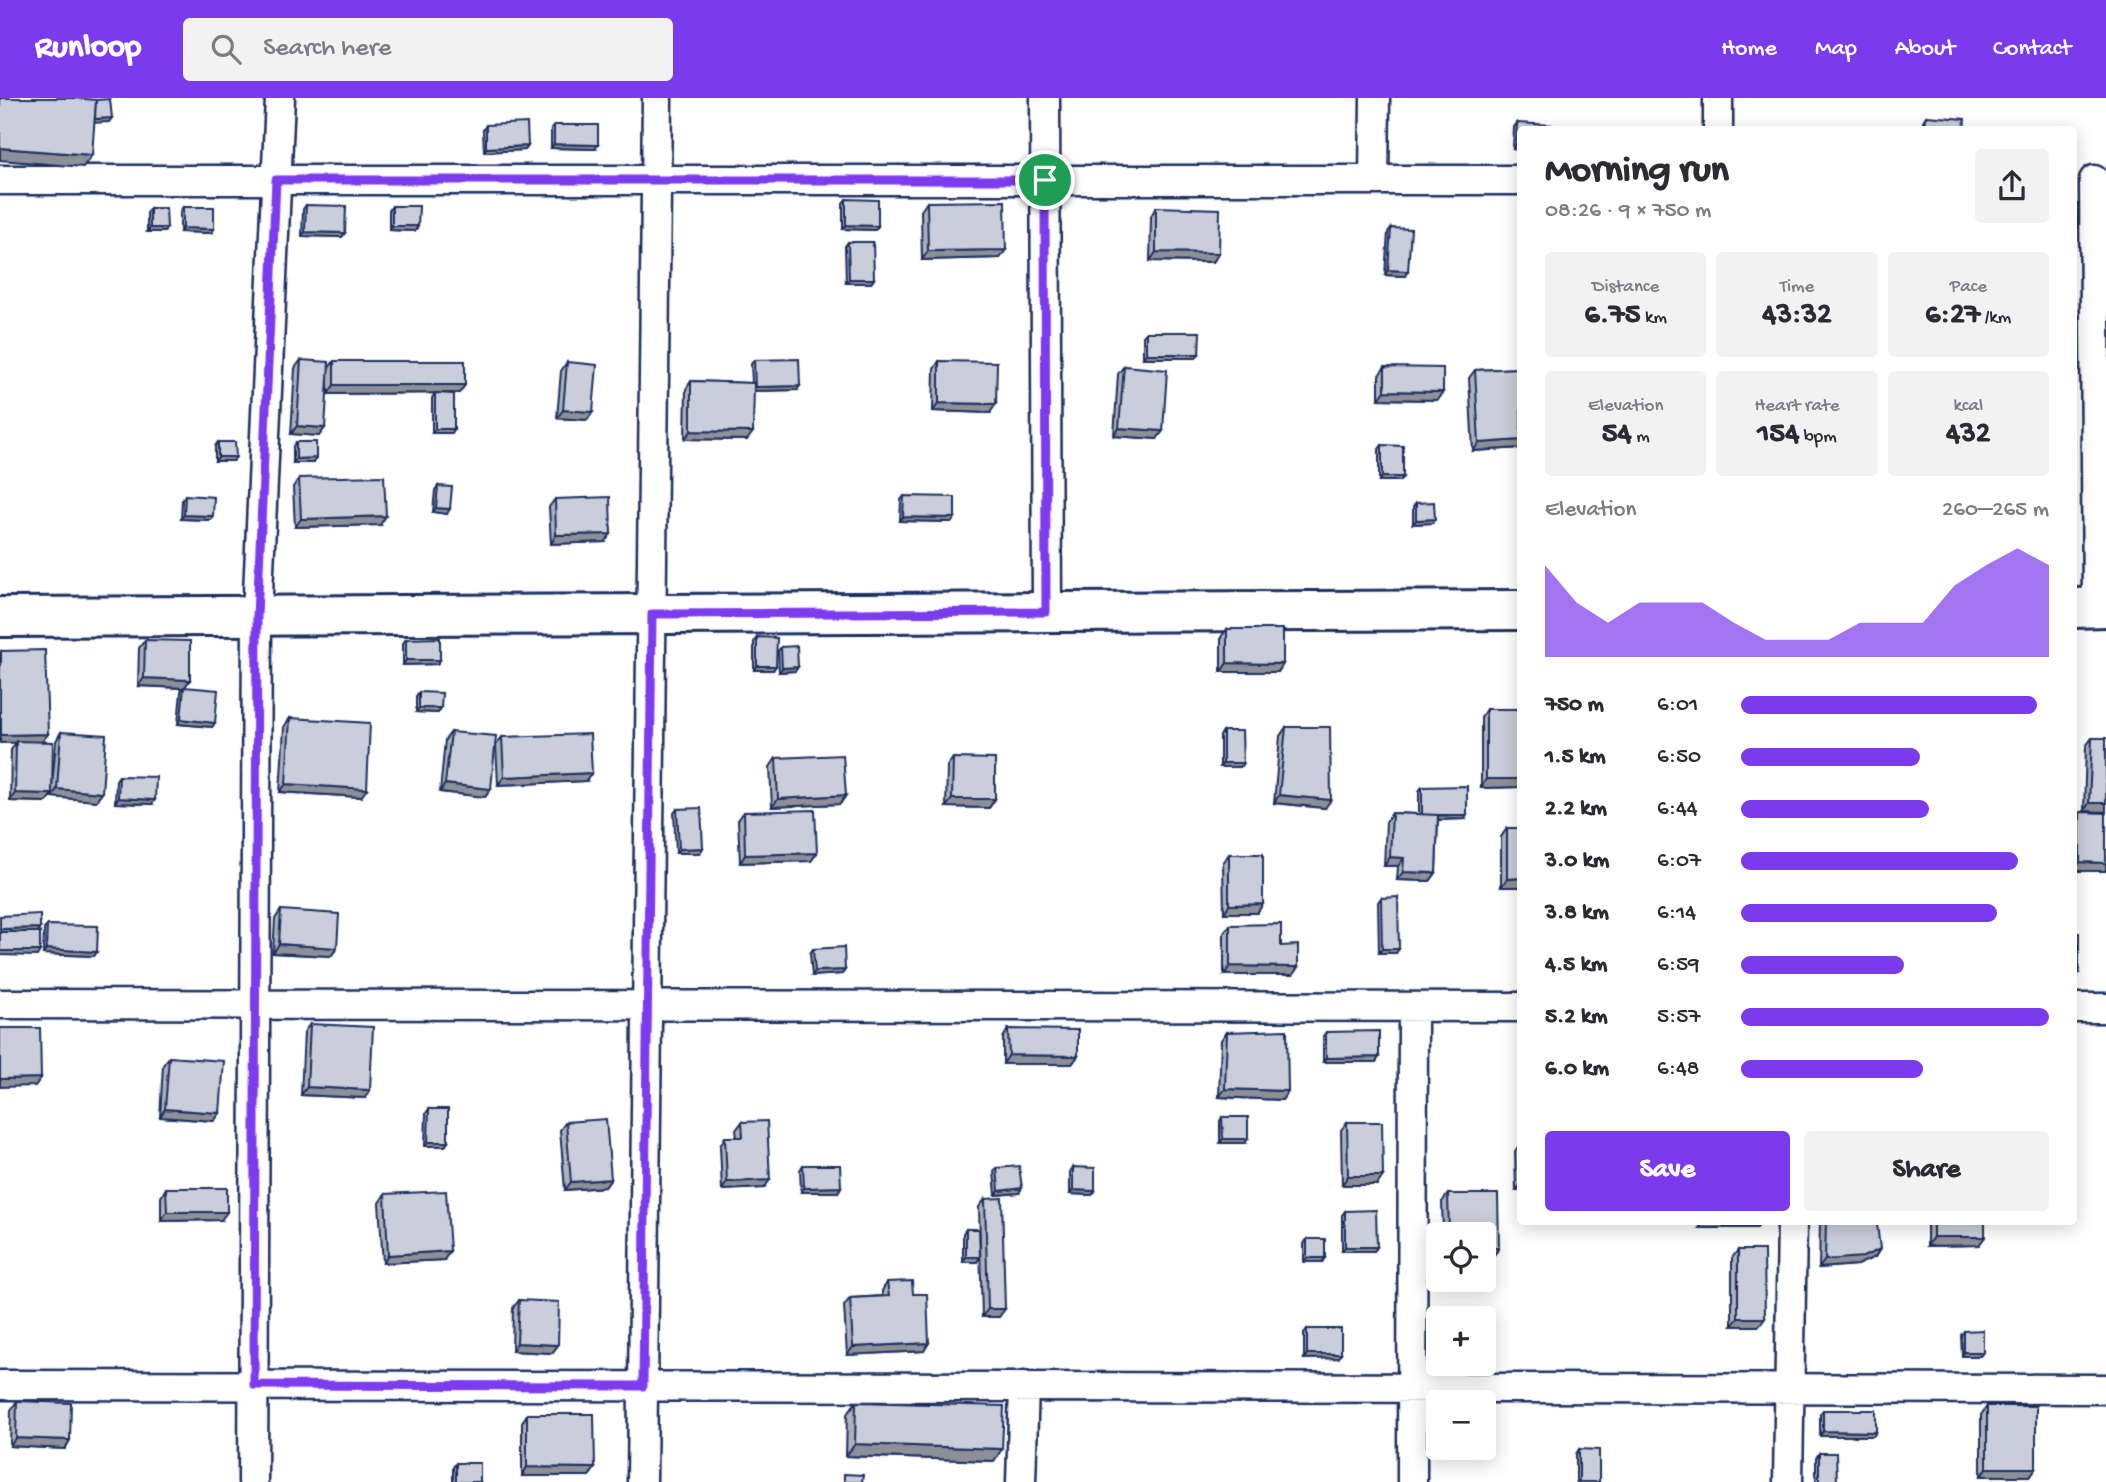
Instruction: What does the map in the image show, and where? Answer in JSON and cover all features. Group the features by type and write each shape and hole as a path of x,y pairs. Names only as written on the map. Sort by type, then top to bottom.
{"main road":[{"path":"0,617 1517,610"}],"street":[{"path":"253,1482 257,616 280,98"},
{"path":"642,1482 657,98"},
{"path":"1045,98 1046,612"},
{"path":"1374,180 1375,98"},
{"path":"1718,98 1718,126"},
{"path":"0,180 1517,180"},
{"path":"2091,180 2092,608"},
{"path":"0,1004 1517,1007"},
{"path":"1412,1482 1413,1007"},
{"path":"2077,1008 2106,1008"},
{"path":"1788,1482 1792,1225"},
{"path":"0,1385 2106,1389"},
{"path":"1021,1482 1024,1386"}],"building":[{"path":"0,98 96,100 92,155 0,148"},
{"path":"110,99 112,118 95,119 96,100"},
{"path":"1926,116 1965,119 1964,126 1925,126"},
{"path":"527,123 528,146 486,148 486,125"},
{"path":"1517,123 1552,125 1517,126 1516,145"},
{"path":"554,125 598,125 598,145 554,144"},
{"path":"846,199 878,200 878,226 846,225"},
{"path":"1005,201 1006,250 928,251 927,202"},
{"path":"306,205 346,206 345,233 305,232"},
{"path":"392,206 419,206 418,226 392,226"},
{"path":"183,207 214,207 214,229 183,228"},
{"path":"1156,207 1220,209 1219,253 1156,252"},
{"path":"150,208 166,208 167,228 150,228"},
{"path":"1391,228 1411,229 1408,271 1388,270"},
{"path":"848,242 873,242 874,279 849,279"},
{"path":"1146,332 1200,332 1199,354 1146,354"},
{"path":"799,359 800,386 755,387 754,360"},
{"path":"301,360 329,362 325,428 297,426"},
{"path":"334,361 465,361 465,385 334,385"},
{"path":"939,361 997,362 996,404 939,403"},
{"path":"567,362 597,365 593,412 563,410"},
{"path":"1124,366 1167,370 1163,431 1119,428"},
{"path":"1385,367 1443,368 1443,392 1385,391"},
{"path":"1517,368 1517,440 1479,443 1475,370"},
{"path":"691,381 754,383 753,432 691,431"},
{"path":"435,393 454,394 454,429 435,429"},
{"path":"218,442 235,442 236,457 218,457"},
{"path":"296,442 316,442 316,458 296,459"},
{"path":"1382,445 1403,446 1403,477 1382,477"},
{"path":"384,476 386,516 301,519 299,478"},
{"path":"438,486 452,487 450,509 436,508"},
{"path":"185,495 214,497 213,516 184,515"},
{"path":"904,496 955,497 955,518 903,517"},
{"path":"610,497 611,534 556,535 555,499"},
{"path":"1434,502 1435,519 1416,520 1416,503"},
{"path":"1227,629 1283,629 1283,664 1227,663"},
{"path":"757,637 777,638 776,666 757,666"},
{"path":"440,638 440,660 406,660 406,639"},
{"path":"145,640 190,641 190,680 144,678"},
{"path":"797,646 798,667 782,668 781,647"},
{"path":"45,650 48,734 1,735 1,651"},
{"path":"184,687 218,690 215,723 181,719"},
{"path":"419,692 442,693 441,708 419,708"},
{"path":"1486,709 1517,709 1517,779 1486,779"},
{"path":"290,718 370,723 367,789 286,784"},
{"path":"1286,727 1330,727 1331,800 1279,795"},
{"path":"1223,731 1242,731 1243,763 1223,763"},
{"path":"61,732 106,735 102,793 57,789"},
{"path":"451,732 496,736 491,789 445,784"},
{"path":"590,734 592,773 504,777 502,737"},
{"path":"2092,738 2106,738 2106,803 2089,803"},
{"path":"16,741 53,742 52,794 15,793"},
{"path":"843,755 846,795 778,799 776,758"},
{"path":"953,758 995,759 995,799 952,799"},
{"path":"119,776 156,777 155,800 118,798"},
{"path":"1467,786 1467,815 1422,815 1422,787"},
{"path":"701,808 703,848 679,849 677,809"},
{"path":"815,810 817,853 745,855 744,812"},
{"path":"2080,812 2106,813 2106,863 2080,862"},
{"path":"1392,813 1438,815 1436,873 1403,872 1404,858 1390,857"},
{"path":"1507,828 1517,828 1517,878 1507,879"},
{"path":"1229,854 1263,854 1263,904 1229,905"},
{"path":"1398,897 1399,949 1382,949 1381,898"},
{"path":"281,910 339,914 337,948 279,944"},
{"path":"40,914 40,928 0,929 0,916"},
{"path":"1281,924 1281,946 1298,945 1298,967 1230,966 1230,925"},
{"path":"47,925 98,926 97,952 46,949"},
{"path":"0,932 40,932 40,951 0,951"},
{"path":"2077,933 2079,933 2077,973"},
{"path":"844,947 845,970 815,971 813,949"},
{"path":"310,1024 373,1027 370,1090 307,1087"},
{"path":"0,1028 40,1028 41,1078 0,1079"},
{"path":"1008,1029 1078,1030 1078,1056 1009,1055"},
{"path":"1287,1030 1288,1091 1225,1089 1227,1032"},
{"path":"1379,1031 1379,1057 1326,1058 1326,1032"},
{"path":"169,1057 224,1061 220,1113 165,1109"},
{"path":"429,1109 448,1109 448,1142 428,1142"},
{"path":"1222,1117 1248,1117 1248,1139 1223,1139"},
{"path":"606,1119 611,1179 571,1182 566,1122"},
{"path":"767,1121 770,1180 727,1182 725,1137 743,1137 742,1122"},
{"path":"1347,1122 1382,1122 1383,1176 1348,1176"},
{"path":"803,1165 840,1165 841,1187 804,1188"},
{"path":"1019,1166 1022,1188 999,1191 997,1168"},
{"path":"1073,1167 1095,1168 1095,1191 1073,1190"},
{"path":"166,1188 227,1188 227,1212 167,1212"},
{"path":"446,1191 450,1251 388,1255 385,1194"},
{"path":"1448,1194 1498,1194 1499,1248 1496,1248 1496,1222 1449,1222"},
{"path":"1002,1198 1005,1309 988,1309 985,1199"},
{"path":"1376,1210 1377,1247 1345,1247 1345,1211"},
{"path":"1826,1225 1877,1225 1880,1249 1863,1257 1825,1260"},
{"path":"1933,1225 1985,1225 1985,1237 1933,1237"},
{"path":"966,1229 979,1229 980,1257 966,1257"},
{"path":"1307,1239 1325,1239 1325,1258 1307,1258"},
{"path":"1738,1250 1764,1250 1765,1318 1738,1318"},
{"path":"912,1281 913,1294 927,1294 929,1343 853,1347 850,1298 889,1296 887,1282"},
{"path":"519,1300 559,1302 558,1345 517,1343"},
{"path":"1307,1329 1341,1329 1341,1354 1307,1354"},
{"path":"1983,1330 1983,1352 1964,1352 1964,1331"},
{"path":"17,1401 71,1403 70,1440 16,1438"},
{"path":"856,1402 1004,1406 1002,1449 855,1444"},
{"path":"1987,1406 2036,1406 2036,1468 1987,1468"},
{"path":"1823,1410 1876,1410 1876,1432 1823,1431"},
{"path":"527,1414 594,1414 595,1468 527,1467"},
{"path":"1579,1449 1599,1450 1599,1482 1579,1482"},
{"path":"1819,1453 1836,1453 1837,1482 1819,1482"},
{"path":"456,1463 480,1463 480,1482 456,1482"},
{"path":"844,1474 863,1475 862,1482 844,1482"}],"route":[{"path":"276,180 1045,180 1046,612 652,614 643,1386 254,1385 257,616 276,180"}]}
